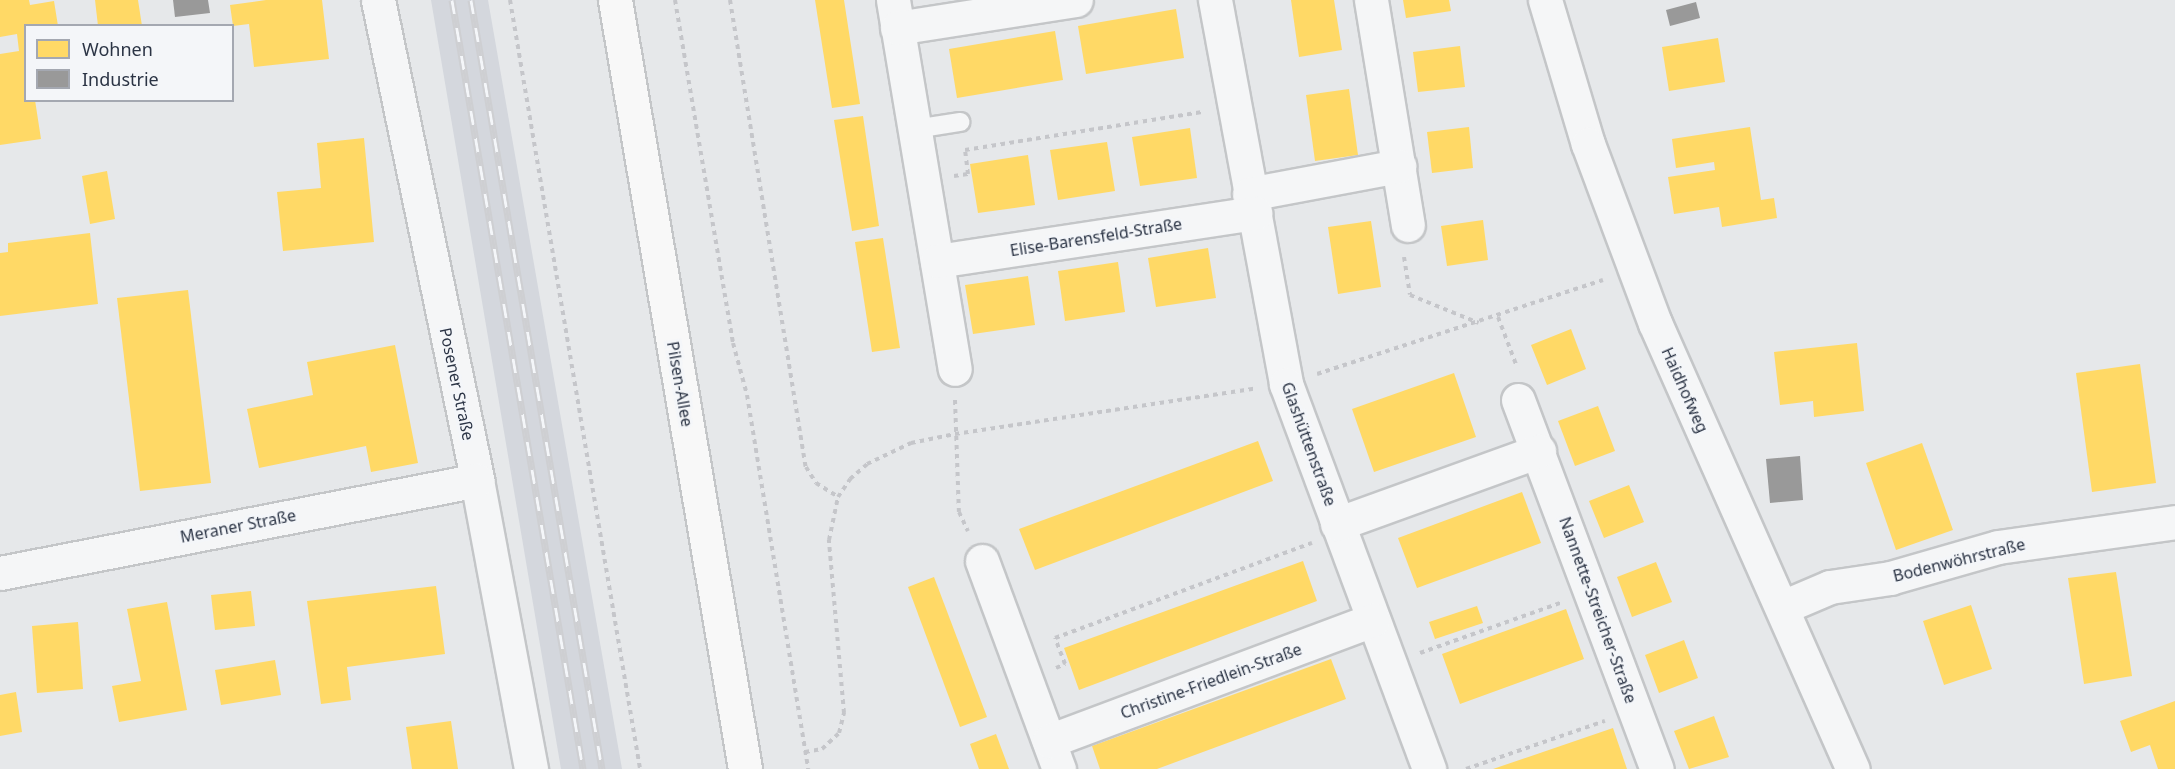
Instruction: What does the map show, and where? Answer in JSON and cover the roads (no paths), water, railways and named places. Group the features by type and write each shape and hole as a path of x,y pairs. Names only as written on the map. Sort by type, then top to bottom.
{"main road":[{"name":"Pilsen-Allee","path":"615,0 745,769"}],"street":[{"name":"Posener Straße","path":"378,0 477,480 531,769"},
{"path":"954,369 895,14 1076,0"},
{"name":"Glashüttenstraße","path":"1215,0 1286,384 1429,769"},
{"path":"1371,0 1408,225"},
{"name":"Haidhofweg","path":"1545,0 1588,144 1654,323 1783,607 1853,769"},
{"name":"Elise-Barensfeld-Straße","path":"937,261 1252,203 1399,166"},
{"name":"Nannette-Streicher-Straße","path":"1518,400 1539,451 1656,769"},
{"path":"1339,528 1539,451"},
{"name":"Meraner Straße","path":"0,573 477,480"},
{"name":"Bodenwöhrstraße","path":"1783,607 1830,587 1890,578 1998,547 2175,522"},
{"name":"Christine-Friedlein-Straße","path":"982,561 1054,755 1373,620"}],"lane":[{"path":"915,129 960,122"}],"railway":[{"path":"452,0 583,769"},
{"path":"471,0 602,769"}]}
